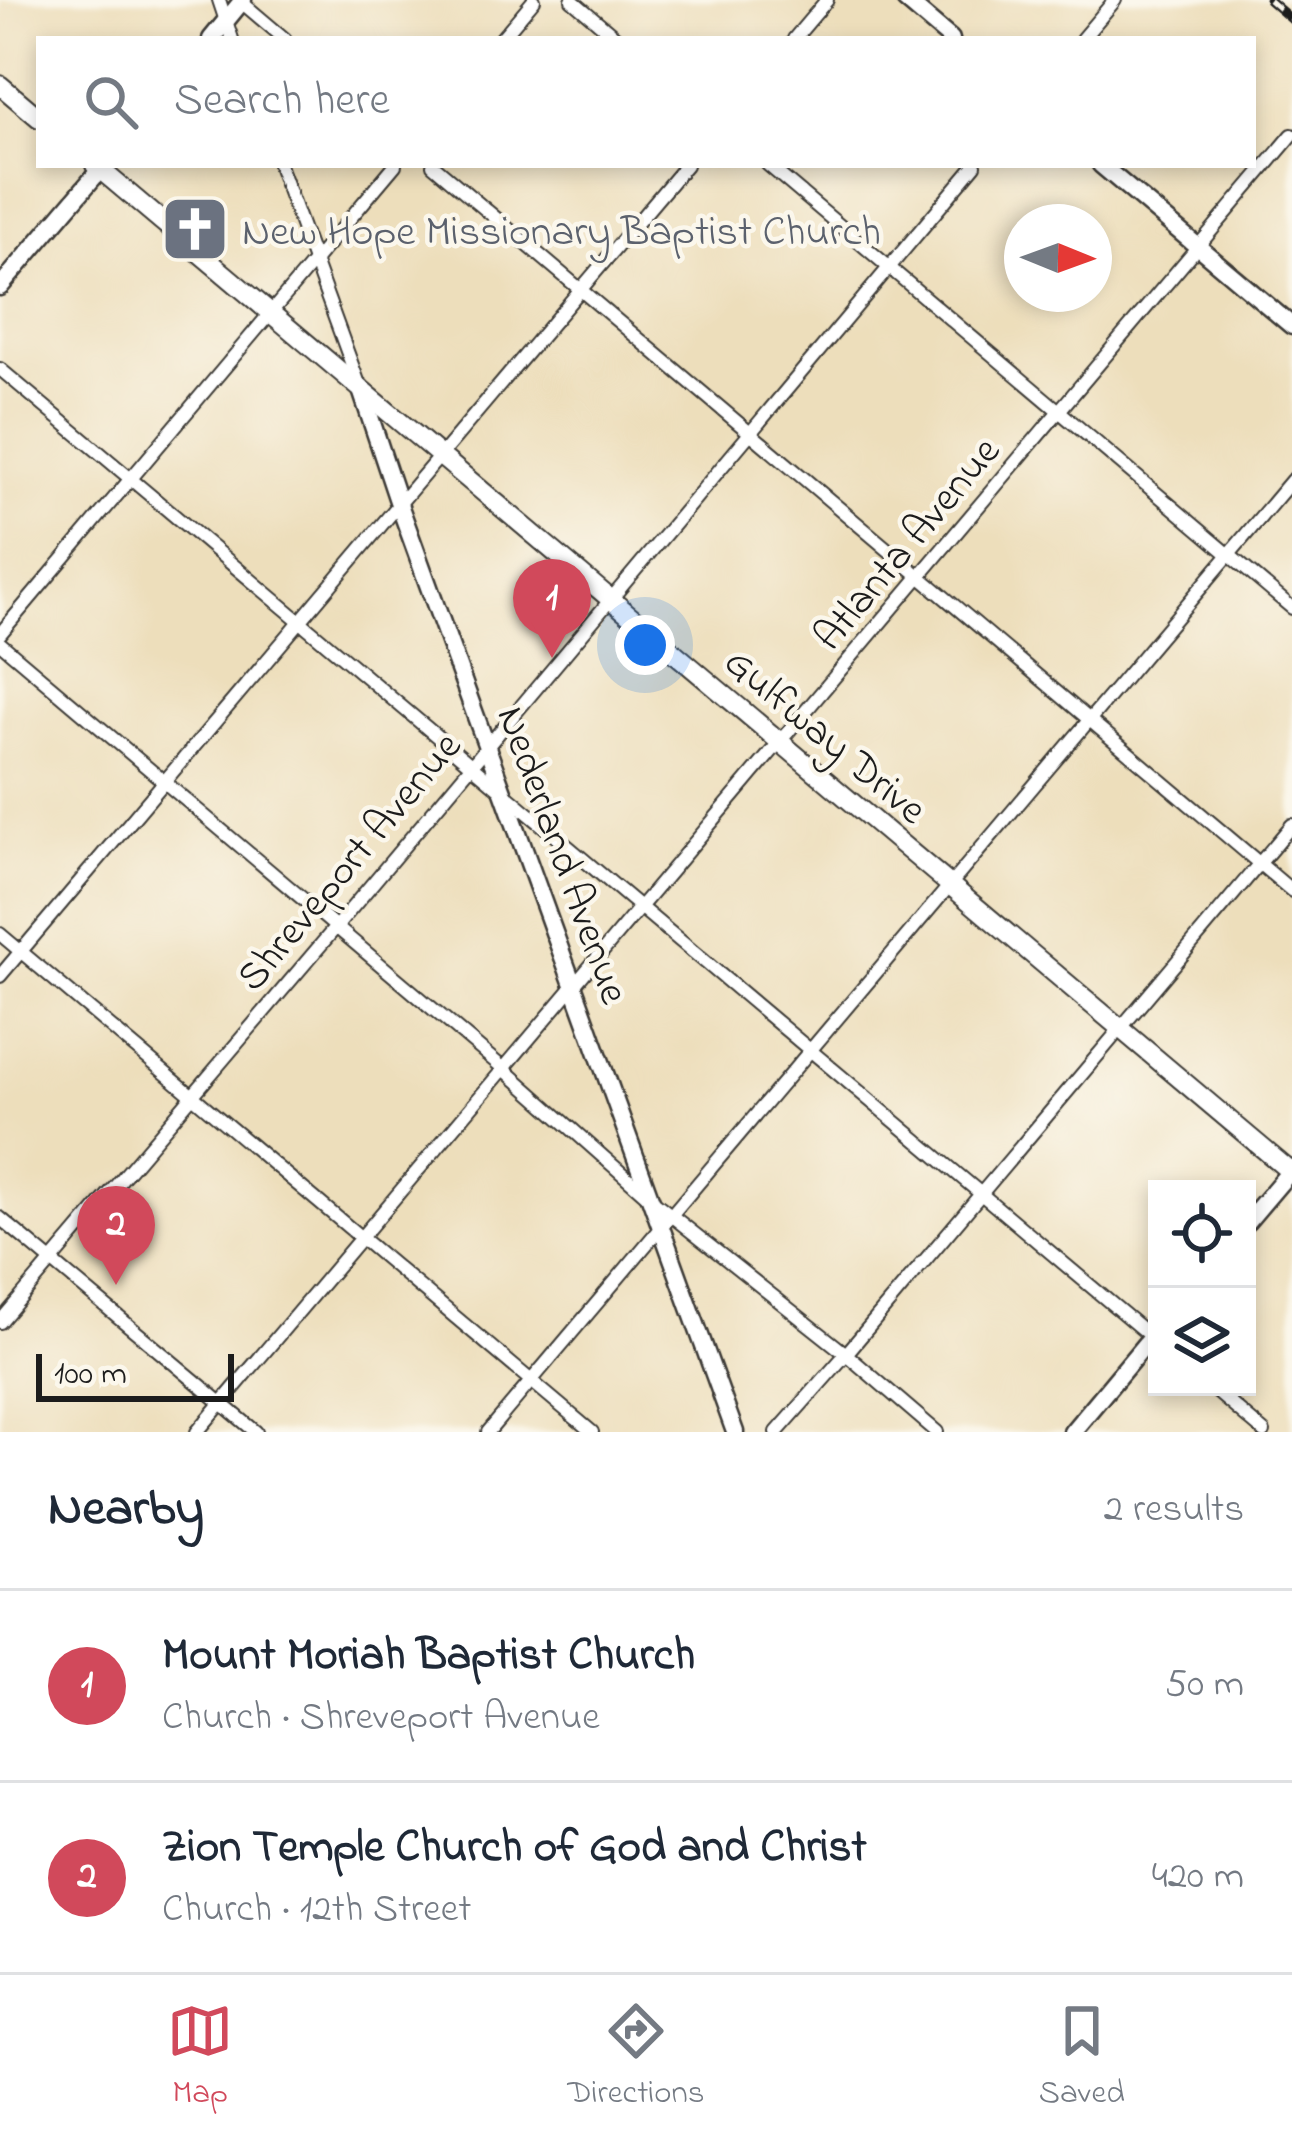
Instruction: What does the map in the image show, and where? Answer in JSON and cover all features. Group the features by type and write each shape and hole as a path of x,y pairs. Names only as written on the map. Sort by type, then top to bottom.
{"main road":[{"path":"0,86 36,116"},
{"name":"Gulfway Drive","path":"102,168 1291,1171"}],"street":[{"path":"219,0 229,30"},
{"path":"504,36 534,0"},
{"path":"572,0 614,36"},
{"path":"796,36 826,0"},
{"path":"905,0 948,36"},
{"path":"1085,36 1115,0"},
{"path":"229,30 241,1 282,36"},
{"name":"Atlanta Avenue","path":"197,1432 1292,135"},
{"path":"0,287 98,168"},
{"name":"Nederland Avenue","path":"280,168 653,1201 666,1221 735,1432"},
{"path":"392,168 0,638 653,1201"},
{"path":"436,168 1292,891"},
{"path":"0,976 683,168"},
{"path":"772,168 1292,608"},
{"name":"Shreveport Avenue","path":"0,1322 972,168"},
{"path":"1105,168 1292,326"},
{"path":"0,369 1148,1330"},
{"path":"488,1432 1292,480"},
{"path":"777,1432 1292,824"},
{"path":"0,934 592,1432"},
{"path":"1256,1212 1291,1171"},
{"path":"0,1218 256,1432"},
{"path":"666,1221 846,1354 937,1432"},
{"path":"1072,1432 1148,1344"},
{"path":"1221,1396 1264,1432"}],"railway":[{"path":"1269,0 1292,20"}],"place":[{"name":"New Hope Missionary Baptist Church","path":"195,229"},
{"name":"Mount Moriah Baptist Church","path":"552,658"},
{"name":"Zion Temple Church of God and Christ","path":"116,1285"}]}
